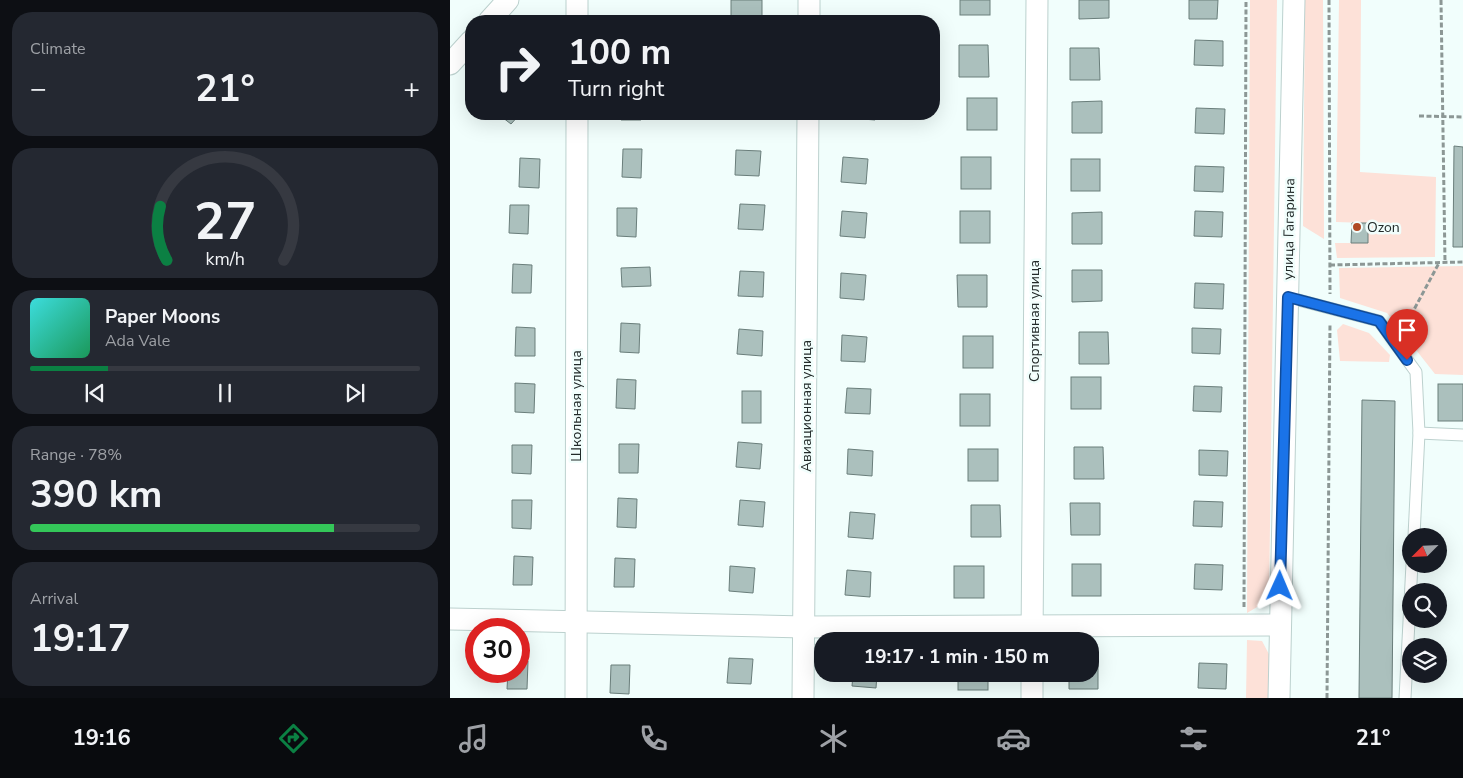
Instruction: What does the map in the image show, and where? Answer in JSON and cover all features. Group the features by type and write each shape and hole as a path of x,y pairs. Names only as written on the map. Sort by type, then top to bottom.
{"street":[{"path":"494,15 508,0"},
{"path":"577,0 577,15"},
{"path":"809,0 809,15"},
{"name":"Спортивная улица","path":"1032,632 1037,0"},
{"name":"улица Гагарина","path":"1279,698 1294,0"},
{"path":"450,64 465,47"},
{"name":"Школьная улица","path":"576,698 577,120"},
{"name":"Авиационная улица","path":"803,698 808,120"},
{"path":"450,619 967,632"},
{"path":"1079,632 1280,625"},
{"path":"1032,682 1032,698"}],"lane":[{"path":"1288,297 1379,321 1416,372 1419,433 1414,528"},
{"path":"1419,433 1463,435"},
{"path":"1405,698 1412,573"}],"path":[{"path":"1244,625 1246,0"},
{"path":"1327,698 1330,308 1329,0"},
{"path":"1441,0 1445,262"},
{"path":"1419,116 1463,117"},
{"path":"1388,334 1410,317 1439,262"},
{"path":"1330,265 1463,262"}],"shaded area":[{"path":"1250,0 1277,0 1269,600 1247,613"},
{"path":"1305,0 1323,0 1324,239 1303,226"},
{"path":"1339,0 1361,0 1360,172 1436,177 1435,257 1337,258 1335,243 1368,243 1368,223 1336,222"},
{"path":"1463,266 1463,375 1435,374 1387,313 1340,298 1339,268"},
{"path":"1343,324 1369,333 1390,355 1389,362 1340,361 1337,330"},
{"path":"1247,640 1262,641 1270,656 1270,698 1246,698"}],"building":[{"path":"731,0 762,0 762,15 731,15"},
{"path":"960,0 990,0 990,15 960,15"},
{"path":"1079,0 1109,0 1109,18 1079,19"},
{"path":"1189,0 1218,0 1217,19 1189,19"},
{"path":"1195,40 1223,41 1223,66 1194,65"},
{"path":"959,45 988,45 989,77 959,77"},
{"path":"1070,48 1099,48 1100,80 1070,80"},
{"path":"967,98 997,98 997,130 967,130"},
{"path":"1102,101 1102,133 1072,133 1072,102"},
{"path":"1196,108 1225,109 1224,134 1195,133"},
{"path":"506,120 515,120 511,124"},
{"path":"1454,146 1463,147 1463,247 1453,247"},
{"path":"623,149 642,149 641,178 622,177"},
{"path":"736,150 761,151 759,176 735,175"},
{"path":"843,157 868,159 866,184 841,182"},
{"path":"961,157 991,157 991,189 961,189"},
{"path":"520,158 540,159 539,188 519,187"},
{"path":"1071,159 1100,159 1100,191 1071,191"},
{"path":"1195,166 1224,167 1223,192 1194,191"},
{"path":"740,204 765,205 763,230 738,229"},
{"path":"510,205 529,205 528,234 509,233"},
{"path":"617,208 637,208 636,237 617,236"},
{"path":"842,211 867,213 865,238 840,236"},
{"path":"960,211 990,211 990,243 960,243"},
{"path":"1195,211 1223,212 1222,237 1194,236"},
{"path":"1102,212 1102,244 1072,244 1072,213"},
{"path":"1352,223 1368,223 1368,243 1351,243"},
{"path":"513,264 532,265 531,293 512,293"},
{"path":"650,267 651,286 622,287 621,268"},
{"path":"1072,270 1102,270 1102,301 1072,302"},
{"path":"740,271 764,272 763,297 738,296"},
{"path":"841,273 866,275 864,300 840,298"},
{"path":"957,275 987,275 987,307 958,307"},
{"path":"1195,283 1224,284 1223,309 1194,308"},
{"path":"621,323 640,324 639,353 620,352"},
{"path":"516,327 535,328 535,356 515,356"},
{"path":"1192,328 1221,329 1220,354 1192,353"},
{"path":"739,329 763,331 762,356 737,354"},
{"path":"1079,332 1108,332 1109,364 1079,364"},
{"path":"842,335 867,337 865,362 841,361"},
{"path":"963,336 993,336 993,368 963,368"},
{"path":"1071,377 1101,377 1101,409 1071,409"},
{"path":"617,379 636,380 635,409 616,408"},
{"path":"515,383 535,384 534,413 515,412"},
{"path":"1438,384 1463,384 1463,421 1438,421"},
{"path":"1194,386 1222,387 1221,412 1193,411"},
{"path":"847,388 871,389 870,414 845,413"},
{"path":"742,391 761,391 761,423 742,423"},
{"path":"960,394 990,394 990,426 960,426"},
{"path":"1362,400 1395,401 1392,698 1359,698"},
{"path":"738,442 762,444 760,469 736,467"},
{"path":"619,444 639,444 638,473 619,473"},
{"path":"512,445 532,445 531,474 512,473"},
{"path":"1074,447 1103,447 1104,479 1074,479"},
{"path":"848,449 873,451 872,476 847,474"},
{"path":"968,449 998,449 998,481 968,481"},
{"path":"1199,450 1228,451 1227,476 1199,475"},
{"path":"618,498 637,499 636,528 617,527"},
{"path":"512,500 532,500 531,529 512,528"},
{"path":"740,500 765,502 763,527 738,525"},
{"path":"1194,501 1223,502 1222,527 1193,526"},
{"path":"1070,503 1100,503 1100,535 1071,535"},
{"path":"971,505 1000,505 1001,537 971,537"},
{"path":"850,512 875,514 873,539 848,537"},
{"path":"514,556 533,557 532,585 513,585"},
{"path":"615,558 635,559 634,587 614,587"},
{"path":"1072,564 1101,564 1101,596 1072,596"},
{"path":"1195,564 1223,565 1222,590 1194,589"},
{"path":"730,566 755,568 753,593 729,591"},
{"path":"954,566 984,566 984,598 954,598"},
{"path":"847,570 871,572 870,597 845,595"},
{"path":"729,658 753,659 751,684 727,683"},
{"path":"1199,663 1227,664 1226,689 1198,688"},
{"path":"611,665 630,665 629,694 610,693"},
{"path":"852,682 876,682 876,688 852,686"},
{"path":"958,682 988,682 988,690 958,690"},
{"path":"1069,682 1098,682 1098,689 1069,689"},
{"path":"507,683 527,683 527,689 507,689"}],"place":[{"name":"Ozon","path":"1357,227"}],"route":[{"path":"1280,586 1288,297 1379,321 1407,360"}]}
